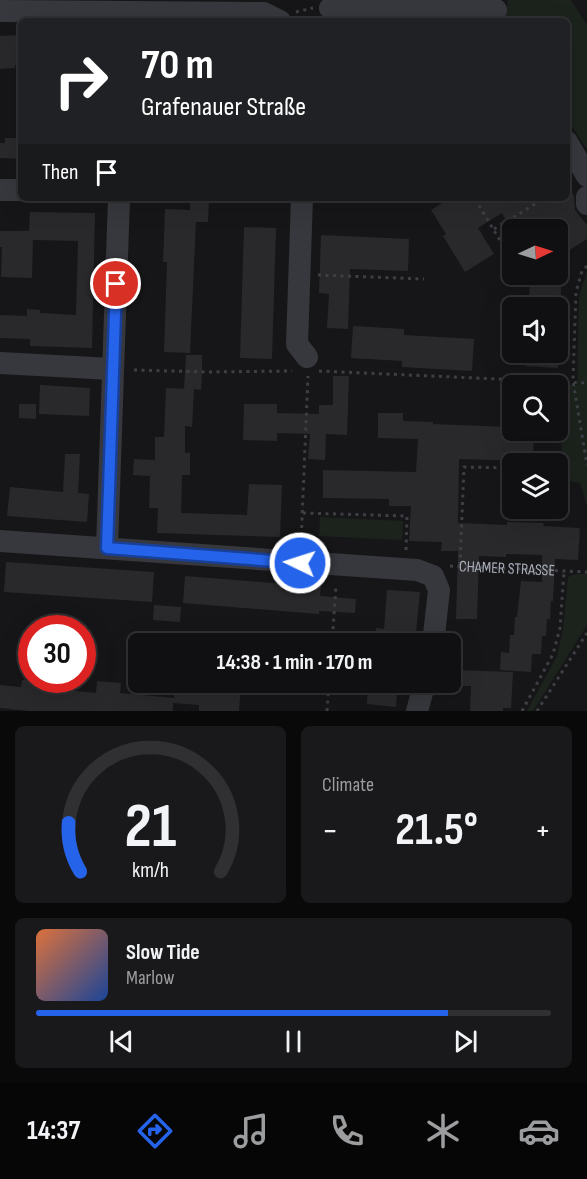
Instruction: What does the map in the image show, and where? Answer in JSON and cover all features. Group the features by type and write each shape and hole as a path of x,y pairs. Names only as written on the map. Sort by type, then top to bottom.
{"street":[{"path":"330,8 498,10"},
{"path":"0,11 128,17 264,13 287,18"},
{"path":"570,147 587,176"},
{"path":"0,190 18,190"},
{"path":"587,197 587,204"},
{"path":"107,548 119,201"},
{"path":"302,201 297,344 308,364"},
{"path":"0,363 112,369"},
{"path":"0,541 417,570 433,576 439,590 434,633"},
{"path":"417,711 422,693"}],"path":[{"path":"287,18 298,10 330,8"},
{"path":"476,201 502,243"},
{"path":"494,229 540,201"},
{"path":"587,266 582,271 576,292 573,381 587,465"},
{"path":"300,274 424,279"},
{"path":"300,563 308,364"},
{"path":"112,369 207,372 308,364 587,383"},
{"path":"460,565 464,467 502,468"},
{"path":"303,513 407,516 405,570"},
{"path":"333,633 338,565"},
{"name":"CHAMER STRASSE","path":"433,576 452,565 587,572"},
{"path":"522,711 553,654 560,628 564,571"},
{"path":"537,711 587,633"},
{"path":"327,711 328,693"}],"shaded area":[{"path":"508,0 571,0 587,25 587,150 570,123 570,18 505,17"},
{"path":"587,272 587,506 580,483 568,481 568,453 561,453 561,441 568,441 568,384 577,385 579,296"},
{"path":"320,517 403,521 402,540 319,536"},
{"path":"575,574 587,574 587,625 533,711 527,711 557,656 563,629 568,577"}],"building":[{"path":"18,35 18,65 15,65 15,68 0,69 0,36"},
{"path":"5,138 18,138 18,159 0,158 0,143 5,143"},
{"path":"570,190 574,196 575,210 587,225 587,239 568,251 568,219 505,219 502,213 478,228 494,254 465,272 443,236 446,234 431,210 445,201 570,201"},
{"path":"190,201 209,201 208,222 196,222 190,353 164,352 167,262 163,262 165,209 190,210"},
{"path":"30,212 95,213 92,348 30,346 30,339 0,338 0,315 27,316 27,309 40,310 40,313 76,315 78,241 33,240 32,278 1,277 0,231 29,231"},
{"path":"244,227 276,228 272,359 240,358"},
{"path":"321,235 409,239 408,271 350,269 348,329 327,328 329,294 319,293"},
{"path":"530,285 561,285 561,297 529,297"},
{"path":"353,326 404,329 404,335 474,339 472,371 402,367 402,361 351,358"},
{"path":"186,355 202,355 201,390 194,389 192,427 185,426 185,453 190,453 190,475 182,475 181,513 247,515 249,484 282,485 280,537 157,533 158,508 149,508 150,476 133,475 134,459 155,460 155,437 164,437 166,388 184,389"},
{"path":"526,363 558,363 558,368 526,366"},
{"path":"333,376 349,376 347,435 326,434 325,460 308,459 310,434 277,433 277,441 243,440 244,404 277,404 277,413 319,414 319,405 333,405"},
{"path":"40,385 90,388 89,416 39,414"},
{"path":"19,404 36,404 36,419 19,418"},
{"path":"378,413 403,413 403,421 502,427 502,441 534,441 533,453 502,453 502,460 459,459 458,523 507,525 507,522 544,523 543,526 580,528 578,560 555,559 550,619 547,619 546,636 542,636 541,654 532,654 531,672 500,670 501,652 509,653 510,635 514,635 515,617 517,617 521,581 542,582 542,555 479,556 477,619 456,619 458,551 441,551 442,542 409,541 411,506 389,506 389,499 323,498 323,470 416,472 418,439 378,438"},
{"path":"65,454 80,454 78,493 89,494 87,522 7,516 10,487 63,492"},
{"path":"6,562 154,572 152,602 4,592"},
{"path":"185,576 321,587 320,596 356,599 355,613 319,611 319,614 183,603"},
{"path":"387,590 420,592 416,632 376,633 376,628 384,629"},
{"path":"154,605 181,607 180,622 153,620"},
{"path":"461,670 513,672 511,708 503,708 503,711 470,711 471,686 461,686"},
{"path":"97,681 121,683 120,693 174,698 174,693 240,693 239,711 199,711 199,705 173,703 173,711 29,711 0,708 0,685 18,687 18,693 96,693"},
{"path":"368,693 397,693 396,707 367,704"}],"route":[{"path":"116,284 107,548 300,563"}]}
